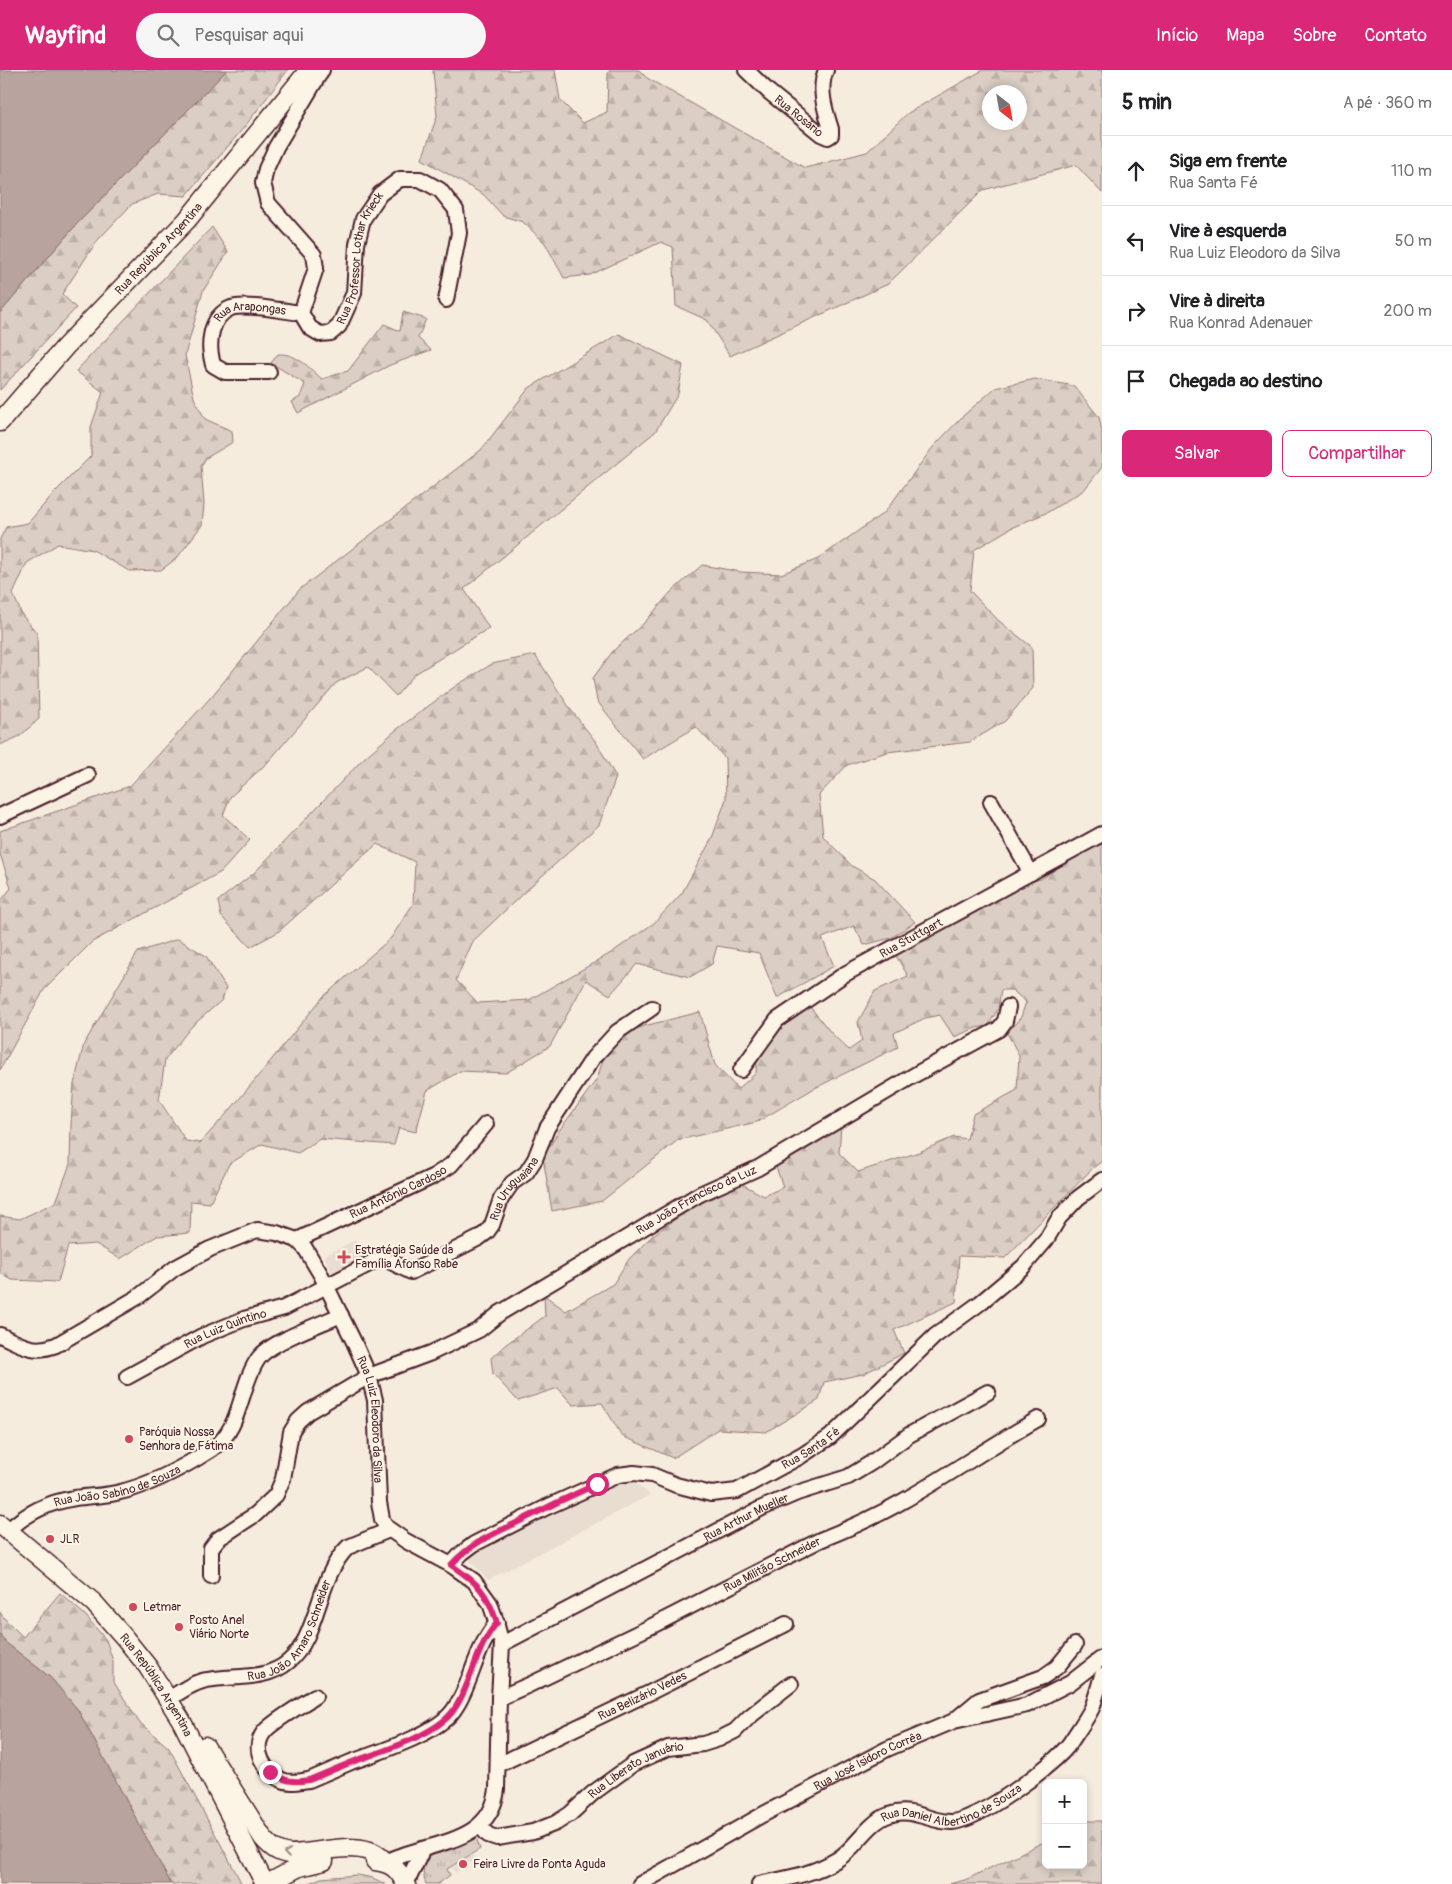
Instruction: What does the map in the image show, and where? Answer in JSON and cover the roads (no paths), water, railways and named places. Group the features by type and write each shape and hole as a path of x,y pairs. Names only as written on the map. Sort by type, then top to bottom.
{"main road":[{"name":"Rua República Argentina","path":"0,422 65,348 187,220 309,70"},
{"name":"Rua República Argentina","path":"4,1527 94,1603 148,1667 169,1699 271,1881"},
{"path":"181,1720 207,1748 263,1838 271,1847 279,1852 288,1854 325,1850 362,1850 377,1855 398,1871 406,1884"},
{"path":"271,1881 299,1867 315,1862 344,1860 386,1862"}],"street":[{"path":"301,312 316,268 314,254 268,203 263,183 266,169 276,147 322,70"},
{"name":"Rua Rosário","path":"746,70 769,92 821,134 828,137 831,135 822,92 826,70"},
{"path":"761,70 769,92"},
{"name":"Rua Professor Lothar Krieck","path":"301,312 310,328 320,334 332,333 339,326 354,293 357,244 362,219 380,194 400,179 420,179 440,190 456,210 458,233 446,300"},
{"name":"Rua Arapongas","path":"269,372 225,372 213,365 209,348 213,328 219,315 232,307 256,307 301,312"},
{"path":"0,816 88,775"},
{"path":"990,802 1031,873"},
{"name":"Rua Stuttgart","path":"741,1070 777,1020 845,974 1102,834"},
{"name":"Rua João Francisco da Luz","path":"211,1576 211,1548 218,1539 256,1514 276,1495 283,1479 291,1432 298,1420 308,1412 369,1376 431,1353 479,1330 500,1313 700,1194 758,1168 918,1073 999,1029 1005,1021 1008,1007"},
{"name":"Rua Uruguaiana","path":"327,1287 374,1262 385,1259 411,1272 479,1238 487,1232 492,1225 501,1199 512,1183 526,1174 535,1159 548,1128 593,1058 617,1032 652,1008"},
{"name":"Rua Antônio Cardoso","path":"297,1240 434,1176 451,1165 486,1124"},
{"name":"Rua Santa Fé","path":"451,1565 474,1544 547,1507 618,1475 634,1473 652,1475 676,1485 711,1494 737,1491 801,1456 830,1437 935,1336 980,1303 1023,1267 1046,1240 1059,1218 1078,1198 1102,1180"},
{"path":"0,1335 36,1350 46,1349 70,1338 138,1297 175,1268 210,1249 257,1230 277,1233 297,1240"},
{"name":"Rua Luiz Eleodoro da Silva","path":"297,1240 309,1255 327,1287 369,1376 375,1400 379,1502 382,1518 389,1530"},
{"name":"Rua Luiz Quintino","path":"127,1377 202,1336 244,1319 284,1308 327,1287"},
{"name":"Rua João Sabino de Souza","path":"4,1527 54,1502 114,1494 137,1488 213,1448 225,1440 232,1426 246,1384 258,1359 267,1350 284,1340 341,1315"},
{"name":"Rua Arthur Mueller","path":"502,1644 762,1508 797,1493 848,1477 871,1463 909,1435 988,1392"},
{"name":"Rua Militão Schneider","path":"499,1698 650,1628 820,1540 902,1502 1007,1436 1038,1419"},
{"path":"386,1862 401,1855 468,1834 480,1826 491,1814 496,1802 502,1644 490,1603 480,1587 451,1565 389,1530"},
{"name":"Rua João Amaro Schneider","path":"169,1699 206,1680 263,1674 276,1670 288,1662 303,1644 324,1587 342,1552 389,1530"},
{"path":"315,1696 266,1730 259,1739 259,1755 270,1772 282,1780 298,1782 309,1780 432,1729 452,1713 463,1694 489,1632 497,1623"},
{"name":"Rua Belizário Vedes","path":"498,1765 651,1692 786,1624"},
{"path":"954,1721 979,1700 1043,1677 1057,1667 1075,1645"},
{"name":"Rua José Isidoro Corrêa","path":"640,1884 762,1815 888,1749 954,1721 1027,1705 1070,1683 1102,1658"},
{"name":"Rua Daniel Albertino de Souza","path":"759,1884 803,1876 838,1859 856,1845 877,1821 888,1815 900,1812 950,1822 963,1820 987,1808 1040,1771 1069,1745 1092,1708 1102,1675"},
{"name":"Rua Liberato Januário","path":"480,1826 488,1835 497,1838 533,1832 556,1823 633,1764 668,1748 703,1744 735,1731 749,1717 791,1684"},
{"path":"406,1884 423,1849"}],"place":[{"name":"Estratégia Saúde da Família Afonso Rabe","path":"344,1257"},
{"name":"Paróquia Nossa Senhora de Fátima","path":"129,1439"},
{"name":"JLR","path":"50,1539"},
{"name":"Letmar","path":"133,1607"},
{"name":"Posto Anel Viário Norte","path":"179,1627"},
{"name":"Feira Livre da Ponta Aguda","path":"463,1864"}]}
